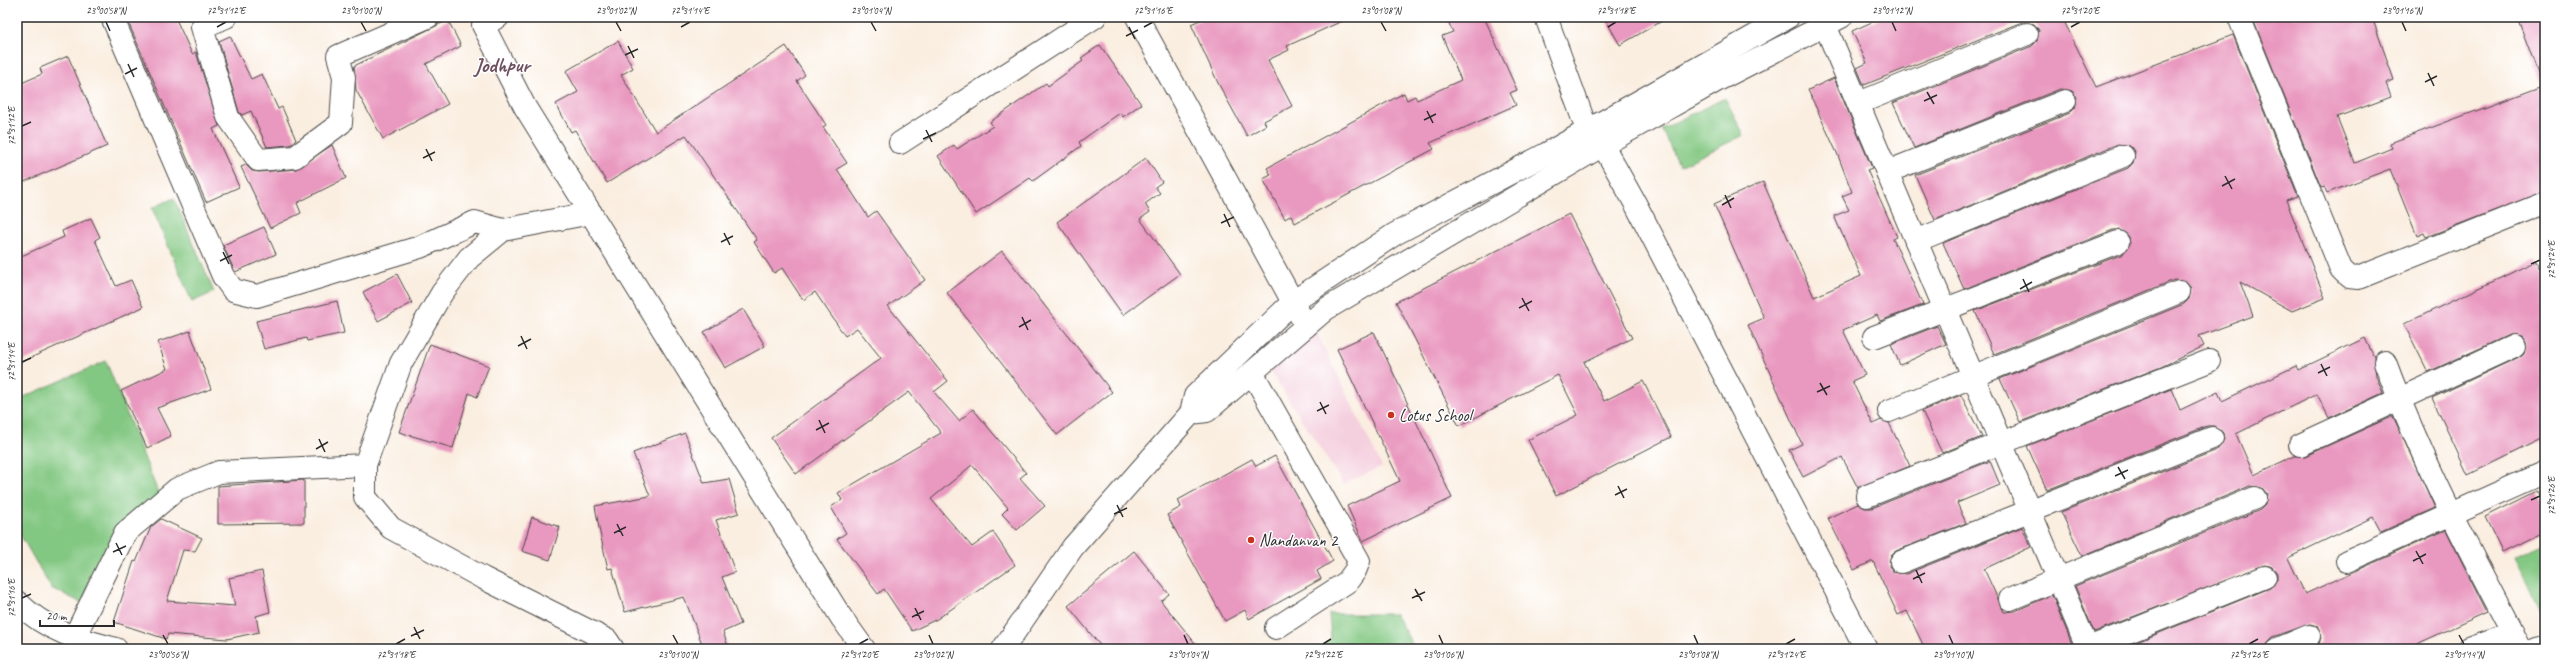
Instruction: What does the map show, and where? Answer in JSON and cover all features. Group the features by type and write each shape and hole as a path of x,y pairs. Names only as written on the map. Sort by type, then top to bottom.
{"street":[{"path":"112,17 223,276 233,290 257,296 420,247 475,222 504,230 591,213"},
{"path":"226,17 202,27 228,117 258,160 295,157 341,124 344,77 338,56 428,17"},
{"path":"900,143 1095,17"},
{"path":"1137,17 1306,326"},
{"path":"1546,17 1591,138 1849,649"},
{"path":"1192,413 1207,411 1253,374 1326,309 1591,138 1788,17"},
{"path":"2239,17 2341,269 2349,277 2358,278 2545,203"},
{"path":"487,20 525,107 841,617 864,649"},
{"path":"1003,649 1073,547 1192,413 1195,396 1293,302 1395,234 1833,21 1858,103 2087,649 2265,577"},
{"path":"1858,103 2027,34"},
{"path":"1888,172 2064,101"},
{"path":"1591,138 1866,649"},
{"path":"1916,241 2123,156"},
{"path":"504,230 469,258 442,293 401,363 365,464 365,497 391,528 490,582 607,640 614,649"},
{"path":"1874,337 2118,242"},
{"path":"1889,411 2179,292"},
{"path":"2300,445 2398,398 2514,346"},
{"path":"1867,496 2209,361"},
{"path":"2385,362 2398,398 2451,515 2517,641 2469,649"},
{"path":"1253,374 1359,561 1355,571 1347,582 1276,628"},
{"path":"1901,562 2212,438"},
{"path":"74,638 125,533 177,489 219,472 365,464"},
{"path":"2347,561 2545,472"},
{"path":"2010,599 2255,498"},
{"path":"17,602 38,621 74,638 116,649"},
{"path":"17,626 38,621"},
{"path":"2278,649 2309,636"},
{"path":"2538,649 2545,647"}],"shaded area":[{"path":"1317,333 1382,467 1343,484 1265,363"}],"green space":[{"path":"1725,98 1744,135 1680,166 1661,129"},
{"path":"174,198 214,292 192,302 152,208"},
{"path":"106,361 161,500 82,603 51,588 17,529 17,400"},
{"path":"2545,542 2545,611 2541,613 2515,556"},
{"path":"1329,614 1395,614 1415,649 1319,649 1331,638"}],"building":[{"path":"126,17 175,17 192,54 196,52 219,126 213,129 239,187 206,202"},
{"path":"1207,17 1351,17 1287,46 1289,50 1268,60 1292,106 1264,121 1266,125 1247,136 1218,83 1191,24"},
{"path":"1446,17 1484,17 1517,90 1510,93 1516,105 1430,143 1434,149 1295,223 1291,215 1285,219 1263,179 1271,175 1267,168 1404,93 1407,100 1415,96 1417,100 1461,80 1442,36 1453,32"},
{"path":"1604,17 1669,17 1620,45"},
{"path":"1883,17 2062,17 2096,87 2233,35 2298,196 2286,200 2325,298 2292,311 2240,282 2253,316 2199,336 2204,346 2161,367 2020,422 2000,379 2184,304 2189,299 2191,288 2186,282 2174,280 1994,354 1975,311 2123,254 2130,244 2129,237 2120,230 2113,230 1964,289 1943,243 2128,168 2133,163 2135,152 2130,146 2118,144 1935,220 1915,175 2070,113 2075,108 2077,97 2072,91 2060,89 1914,148 1893,103 2032,46 2037,41 2039,30 2034,24 2022,22 1864,85 1857,68 1867,63 1852,31"},
{"path":"2252,17 2372,17 2394,80 2386,83 2391,97 2337,117 2355,163 2392,148 2390,143 2543,86 2517,17 2545,17 2545,191 2426,237 2424,233 2417,236 2390,169 2327,193 2324,186 2321,187"},
{"path":"448,20 461,46 426,64 448,104 383,139 356,90 354,66"},
{"path":"230,36 251,79 262,74 278,109 282,107 296,140 290,145 267,147 251,111 242,115 239,112 219,41"},
{"path":"618,41 633,68 621,75 656,132 786,46 805,75 797,81 826,125 823,127 847,163 837,169 868,217 876,211 925,280 888,306 948,381 934,392 959,421 973,409 1026,473 1020,478 1045,506 1017,530 1002,514 1008,508 972,465 931,499 972,547 993,532 1015,565 937,619 912,631 884,589 878,594 837,539 846,533 831,507 842,500 838,493 941,433 909,392 796,474 771,438 881,358 857,328 845,336 815,292 803,300 782,268 774,273 754,242 757,240 686,135 607,183 575,130 571,132 556,104 578,92 566,71"},
{"path":"1100,45 1141,104 1123,117 1120,113 1079,142 1081,146 1033,181 1030,178 976,214 938,156 954,145 957,149 993,126 990,122 1046,83 1048,86 1083,61 1081,58"},
{"path":"68,56 107,146 17,185 17,85 42,74 40,68"},
{"path":"1834,78 1872,168 1867,170 1897,237 1893,239 1923,305 1880,321 1877,315 1843,330 1865,375 1852,381 1873,424 1881,420 1889,423 1910,466 1858,488 1842,457 1803,477 1789,450 1802,444 1748,325 1764,318 1714,204 1763,182 1814,297 1861,276 1834,216 1849,210 1842,196 1852,192 1837,153 1808,90"},
{"path":"332,145 346,178 297,203 301,213 270,228 241,167 246,165 252,171 259,172 296,169"},
{"path":"1146,158 1162,182 1155,187 1160,193 1145,204 1150,212 1140,219 1180,274 1123,315 1057,222"},
{"path":"1569,214 1632,338 1584,362 1604,401 1643,381 1671,437 1556,496 1528,440 1578,415 1558,375 1459,426 1396,302"},
{"path":"91,218 100,237 95,240 116,286 131,280 143,307 17,364 17,258 64,237 62,231"},
{"path":"264,227 276,254 235,272 223,245"},
{"path":"1002,251 1112,392 1057,435 947,293"},
{"path":"2536,261 2545,279 2545,437 2468,475 2432,398 2519,357 2524,353 2525,341 2521,336 2509,335 2428,372 2404,324"},
{"path":"397,274 412,303 378,321 363,292"},
{"path":"337,301 344,333 307,341 306,338 264,349 256,321"},
{"path":"743,309 765,346 725,368 704,332"},
{"path":"1937,326 1946,344 1900,365 1891,344"},
{"path":"190,331 211,389 157,408 171,436 147,448 121,391 167,369 158,342"},
{"name":"Lotus School","path":"1374,332 1452,498 1363,541 1347,506 1400,481 1337,349"},
{"path":"2365,338 2374,357 2376,376 2383,393 2329,418 2317,394 2236,434 2254,475 2294,456 2305,456 2393,416 2435,508 2381,532 2373,517 2288,558 2305,594 2446,530 2487,612 2406,649 2310,649 2319,644 2321,637 2317,626 2310,624 2273,637 2268,642 2266,649 2120,649 2270,588 2277,579 2277,573 2272,567 2266,565 2094,632 2075,586 2260,510 2265,505 2267,494 2262,488 2250,486 2082,556 2061,512 2217,450 2224,440 2223,433 2214,426 2207,426 2047,490 2027,446 2171,389 2180,410 2218,392 2222,401 2296,366 2298,370"},
{"path":"430,344 489,366 477,397 469,393 453,448 399,432"},
{"path":"1961,395 1982,437 1942,453 1922,411"},
{"path":"685,433 704,483 729,479 739,513 716,520 735,572 722,577 741,624 723,632 729,649 704,649 684,597 625,612 612,568 608,569 600,533 595,506 650,496 633,453"},
{"name":"Nandanvan 2","path":"1275,456 1333,561 1317,571 1321,579 1249,619 1245,610 1225,621 1167,515 1181,507 1178,500 1252,459 1256,466"},
{"path":"1990,461 2000,485 1957,503 1966,523 1896,551 1891,555 1889,566 1894,572 1906,574 2022,527 2031,547 1984,569 2004,612 2015,611 2052,595 2072,644 2060,649 1925,649 1907,611 1898,615 1873,561 1854,570 1828,518 1858,504 1865,508 1872,508"},
{"path":"304,480 304,523 218,524 218,486"},
{"path":"2537,491 2545,509 2545,531 2502,552 2485,517"},
{"path":"532,517 560,527 550,560 522,551"},
{"path":"161,519 202,538 195,551 183,550 167,601 235,606 229,578 262,571 270,612 256,616 259,632 227,639 168,634 166,639 114,622 134,561 136,562 151,527"},
{"path":"1134,551 1169,594 1161,601 1200,649 1103,649 1068,606"}],"place":[{"name":"Lotus School","path":"1391,415"},
{"name":"Nandanvan 2","path":"1251,540"}],"district":[{"name":"Jodhpur","path":"502,65"}]}
